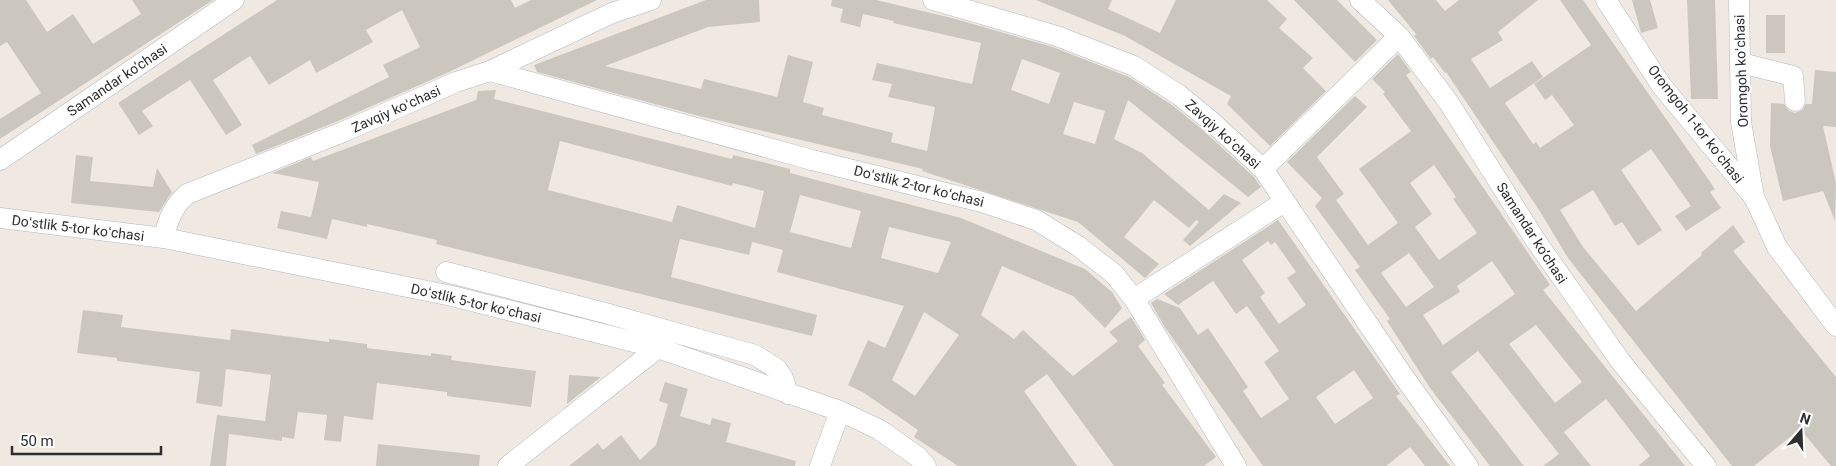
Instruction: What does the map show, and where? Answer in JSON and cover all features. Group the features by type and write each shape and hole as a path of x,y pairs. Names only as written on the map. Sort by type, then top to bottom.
{"street":[{"name":"Samandar ko‘chasi","path":"0,160 234,0"},
{"name":"Zavqiy koʻchasi","path":"164,238 168,219 175,205 187,194 343,132 456,82 490,71 612,13 650,0"},
{"name":"Zavqiy koʻchasi","path":"933,0 1057,36 1134,66 1179,95 1262,169 1468,466"},
{"name":"Samandar ko‘chasi","path":"1360,0 1399,36 1449,103 1536,241 1621,362 1706,466"},
{"name":"Oromgoh 1-tor koʻchasi","path":"1606,0 1661,85 1754,197"},
{"name":"Oromgoh koʻchasi","path":"1740,0 1741,122 1754,197 1778,247 1836,326"},
{"path":"1262,169 1399,36"},
{"path":"1740,63 1793,76 1794,101"},
{"name":"Doʻstlik 2-tor koʻchasi","path":"490,71 812,160 982,202 1036,220 1078,246 1107,268 1134,298 1236,466"},
{"path":"1134,298 1284,202"},
{"name":"Doʻstlik 5-tor koʻchasi","path":"0,218 164,238 452,296 658,348 840,411 880,430 918,457 926,466"},
{"path":"446,272 605,313 755,355 777,370 783,378 788,394"},
{"path":"508,466 658,348"},
{"path":"820,466 840,411"}],"building":[{"path":"0,0 26,0 47,32 73,14 93,44 141,14 132,0 213,0 0,139 0,119 41,93 7,42 0,46"},
{"path":"277,0 511,0 515,8 531,0 597,0 449,72 338,121 256,154 252,145 389,77 383,65 420,47 402,10 366,30 373,42 316,73 310,60 269,85 250,56 213,80 242,125 226,135 190,80 142,111 153,126 139,135 118,103"},
{"path":"706,0 759,0 760,22 708,27 605,66 701,89 704,79 777,97 788,55 813,62 803,102 824,108 822,115 893,133 891,142 927,151 935,107 888,97 892,84 872,80 877,63 972,84 981,43 893,23 894,21 863,14 860,27 840,22 843,9 831,6 832,0 876,0 952,18 1053,47 1129,77 1172,105 1204,131 1254,177 1261,187 1248,197 1128,100 1114,139 1142,153 1209,210 1224,194 1241,203 1190,246 1183,240 1199,222 1196,220 1189,228 1154,200 1124,237 1159,264 1145,278 1078,222 922,171 923,169 695,115 537,72 534,65","holes":["1022,59 1060,73 1049,104 1011,90","1074,102 1105,111 1095,144 1063,134"]},
{"path":"1036,0 1112,0 1108,9 1160,33 1176,0 1267,0 1287,19 1279,28 1313,58 1303,68 1326,91 1270,146 1227,104 1231,96 1125,36"},
{"path":"1294,0 1337,0 1377,40 1355,62"},
{"path":"1388,0 1436,0 1445,11 1459,0 1538,0 1498,32 1503,40 1471,59 1490,88 1532,61 1543,77 1505,103 1533,144 1536,142 1540,148 1574,125 1552,95 1545,100 1534,84 1591,45 1560,0 1583,0 1715,189 1710,192 1721,208 1686,231 1675,216 1691,206 1651,149 1621,170 1662,230 1638,246 1622,222 1615,226 1593,190 1560,210 1583,247 1636,311 1702,255 1701,253 1733,225 1745,242 1733,251 1836,377 1836,466 1831,466 1800,429 1754,466 1732,466 1568,258 1541,213 1446,72 1433,57 1431,59 1414,36 1416,34"},
{"path":"1632,0 1650,0 1658,28 1641,33"},
{"path":"1687,0 1715,0 1718,99 1691,99"},
{"path":"1766,15 1785,15 1785,53 1766,53"},
{"path":"1398,54 1411,72 1406,75 1550,285 1543,290 1685,466 1638,466 1650,456 1606,399 1564,432 1591,466 1543,466 1559,454 1478,351 1451,372 1524,466 1490,466 1430,388 1387,321 1390,319 1355,270 1360,267 1315,206 1322,198 1287,162 1355,96 1367,107 1317,157 1344,194 1336,200 1368,245 1398,223 1359,169 1411,131 1383,94 1385,92 1372,79","holes":["1434,165 1456,197 1453,199 1477,233 1439,260 1415,227 1432,214 1410,183","1409,253 1434,287 1406,307 1381,273","1492,261 1515,294 1443,345 1423,315 1460,292 1457,286","1536,325 1582,382 1555,403 1509,344"]},
{"path":"1815,70 1836,72 1836,127 1823,126 1836,183 1835,221 1823,191 1783,201 1770,146 1771,103 1784,104 1789,111 1795,113 1802,110 1806,104 1812,104"},
{"path":"496,90 494,99 732,159 733,155 790,169 790,173 961,218 1085,269 1112,292 1122,308 1105,328 1073,296 1002,266 981,315 1014,339 1023,330 1073,376 1118,341 1109,332 1131,317 1145,340 1138,346 1165,383 1162,385 1216,457 1204,466 1114,466 1047,374 1024,391 1077,466 958,466 914,437 918,430 864,393 848,385 868,340 885,348 904,306 777,272 783,250 752,242 749,255 680,239 671,277 817,315 812,336 436,244 437,240 367,224 367,227 332,219 327,239 277,228 281,211 311,217 319,182 272,173 311,157 313,161 476,100 478,91","holes":["560,141 732,186 733,183 764,191 755,228 677,205 672,222 548,190","800,195 861,211 851,248 790,232","889,227 951,242 938,273 881,258","924,312 959,335 915,396 892,380"]},
{"path":"76,155 93,157 90,181 153,187 157,168 172,192 159,212 71,203"},
{"path":"1278,220 1400,394 1396,396 1450,466 1425,466 1410,447 1386,466 1263,466 1164,326 1151,303 1157,299 1180,308 1198,335 1208,328 1248,387 1243,391 1261,418 1289,399 1264,362 1279,351 1247,306 1236,314 1213,281 1178,305 1164,294","holes":["1268,241 1271,245 1275,242 1296,272 1287,278 1306,305 1279,324 1260,297 1265,293 1242,260","1354,370 1373,398 1335,424 1316,397"]},
{"path":"83,310 123,315 121,327 230,340 231,329 329,342 329,339 367,344 367,348 431,356 431,353 452,356 451,360 536,371 531,407 447,396 447,392 377,383 373,420 344,416 341,442 324,440 327,415 298,412 294,439 282,437 282,441 229,434 226,466 210,466 217,415 265,421 271,375 226,369 222,407 196,403 200,372 117,361 117,358 77,353"},
{"path":"569,375 601,377 567,404"},
{"path":"665,382 688,389 680,416 710,425 712,418 731,423 726,442 796,461 795,466 569,466 598,443 603,450 621,435 640,460 656,445 668,404 659,401"},
{"path":"378,444 480,455 479,466 376,466"}]}
